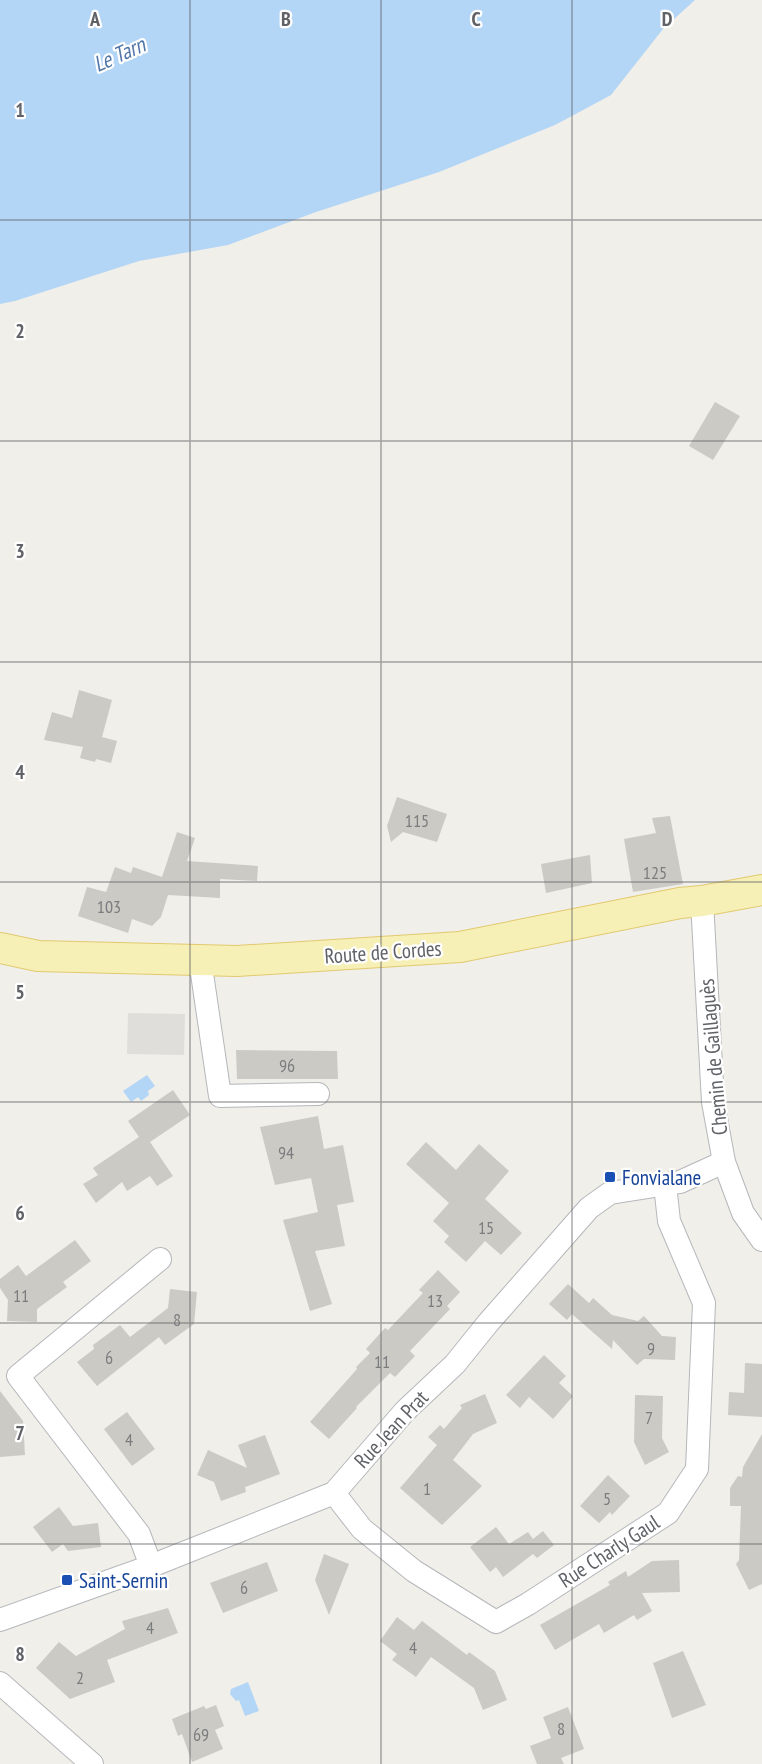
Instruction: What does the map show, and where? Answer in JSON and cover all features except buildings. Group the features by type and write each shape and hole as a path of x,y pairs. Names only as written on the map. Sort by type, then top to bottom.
{"main road":[{"name":"Route de Cordes","path":"0,948 38,956 237,961 459,947 680,903 702,902 762,891"}],"street":[{"name":"Chemin de Gaillaguès","path":"702,902 713,1102 724,1162 743,1213 762,1240"},
{"path":"200,960 220,1096 318,1094"},
{"name":"Rue Jean Prat","path":"0,1620 151,1566 334,1493 405,1411 455,1364 589,1208 610,1193 680,1182 724,1162"},
{"name":"Rue Charly Gaul","path":"334,1493 362,1529 414,1571 496,1622 528,1604 668,1513 698,1469 704,1303 669,1221 665,1185"},
{"path":"151,1566 139,1534 18,1376 160,1260"},
{"path":"0,1683 92,1764"}],"shaded area":[{"path":"128,1013 185,1014 184,1055 127,1054"}],"water":[{"name":"Le Tarn","path":"0,0 695,0 663,29 611,95 555,125 439,172 316,212 228,245 139,261 0,304"},
{"path":"147,1075 155,1086 141,1101 138,1097 131,1102 123,1091"},
{"path":"248,1682 259,1711 245,1716 239,1700 236,1701 230,1694 231,1689"}],"place":[{"name":"Fonvialane","path":"610,1177"},
{"name":"Saint-Sernin","path":"67,1580"}]}
